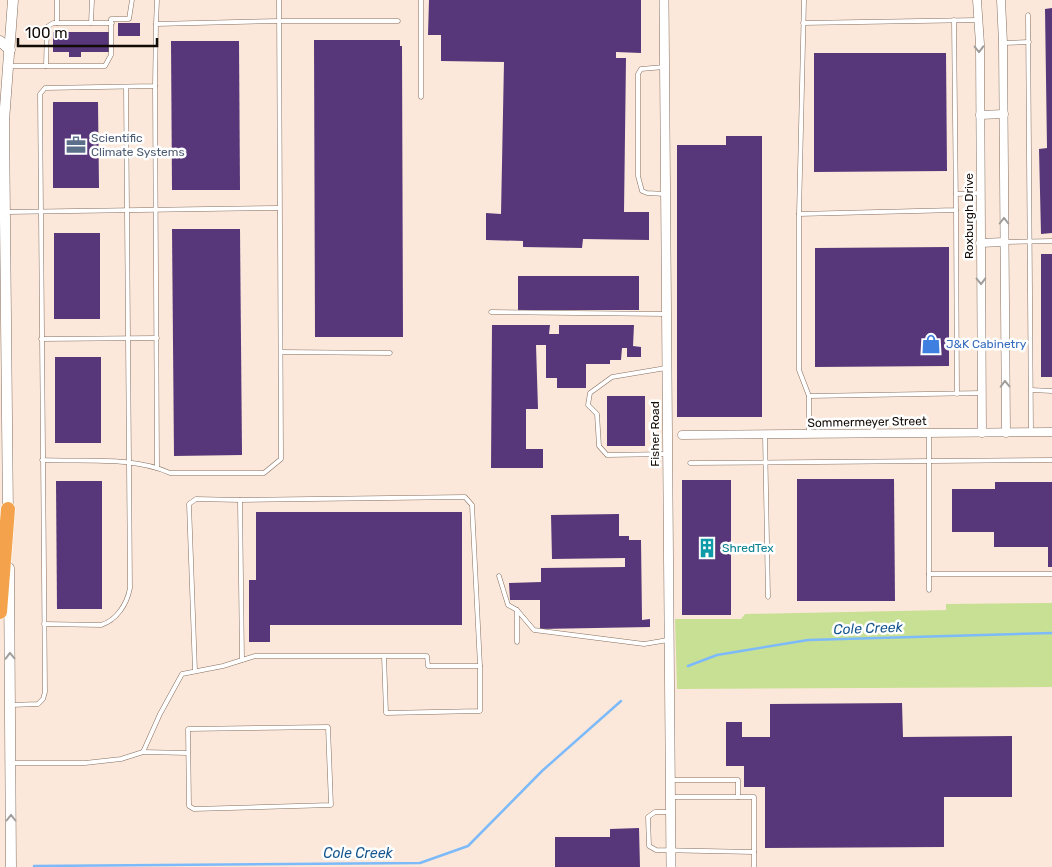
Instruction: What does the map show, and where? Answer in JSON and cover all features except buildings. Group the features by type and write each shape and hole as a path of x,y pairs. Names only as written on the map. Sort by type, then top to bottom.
{"highway":[{"path":"0,612 8,509"}],"main road":[{"path":"10,867 11,705 4,121 13,0"},
{"path":"0,41 10,50"}],"street":[{"name":"Fisher Road","path":"664,0 671,867"},
{"name":"Roxburgh Drive","path":"977,0 980,115 982,433"},
{"path":"1001,0 1004,114 1006,433"},
{"path":"980,115 1004,114"},
{"path":"980,243 1004,242"},
{"name":"Sommermeyer Street","path":"682,435 1052,432"}],"lane":[{"path":"57,0 57,23"},
{"path":"91,23 92,0"},
{"path":"9,66 105,66 111,55 111,19 129,19 132,0"},
{"path":"156,0 157,467"},
{"path":"42,460 129,463 157,467 170,474 264,473 280,459 279,0"},
{"path":"420,0 420,97"},
{"path":"804,0 799,214 799,370 809,396 809,434"},
{"path":"1028,14 1031,432"},
{"path":"156,24 279,20 398,21"},
{"path":"954,20 958,394"},
{"path":"804,23 978,20"},
{"path":"46,66 47,28 57,23 112,24"},
{"path":"1003,43 1029,42"},
{"path":"664,67 641,70 638,74 638,176 642,191 665,194"},
{"path":"11,705 29,706 38,704 43,699 40,94 45,88 155,86"},
{"path":"44,624 101,624 108,622 127,600 130,588 126,87"},
{"path":"956,194 980,193"},
{"path":"4,212 279,208"},
{"path":"799,214 956,210"},
{"path":"1004,242 1052,241"},
{"path":"491,312 666,314"},
{"path":"41,338 157,338"},
{"path":"281,352 390,353"},
{"path":"667,368 612,377 590,393 588,405 597,414 599,446 607,455 668,454"},
{"path":"1031,390 1052,391"},
{"path":"809,396 982,393"},
{"path":"929,433 929,590"},
{"path":"765,435 768,597"},
{"path":"690,463 1052,460"},
{"path":"195,671 189,504 196,499 465,497 472,505 480,666 480,711 386,713 384,656"},
{"path":"240,500 242,660"},
{"path":"929,574 1052,574"},
{"path":"499,576 508,604 517,610 534,630 644,644 668,640"},
{"path":"517,610 517,642"},
{"path":"143,752 159,716 182,674 255,656 427,656 428,666 480,666"},
{"path":"328,727 331,805 194,808 189,806 188,753 188,729 328,727"},
{"path":"11,763 85,763 121,760 143,752 188,753"},
{"path":"670,780 738,780 738,797"},
{"path":"670,797 754,797 754,867"},
{"path":"670,812 655,812 648,817 647,834 649,846 656,850 671,852 754,852"}],"green space":[{"path":"1052,603 1052,687 677,689 675,619 741,619 745,614 946,610 946,604"}],"waterway":[{"name":"Cole Creek","path":"688,666 717,655 808,640 1052,633"},
{"name":"Cole Creek","path":"34,866 420,863 468,846 542,771 621,701"}],"place":[{"name":"Scientific Climate Systems","path":"76,145"},
{"name":"J&K Cabinetry","path":"931,344"},
{"name":"ShredTex","path":"707,548"}]}
